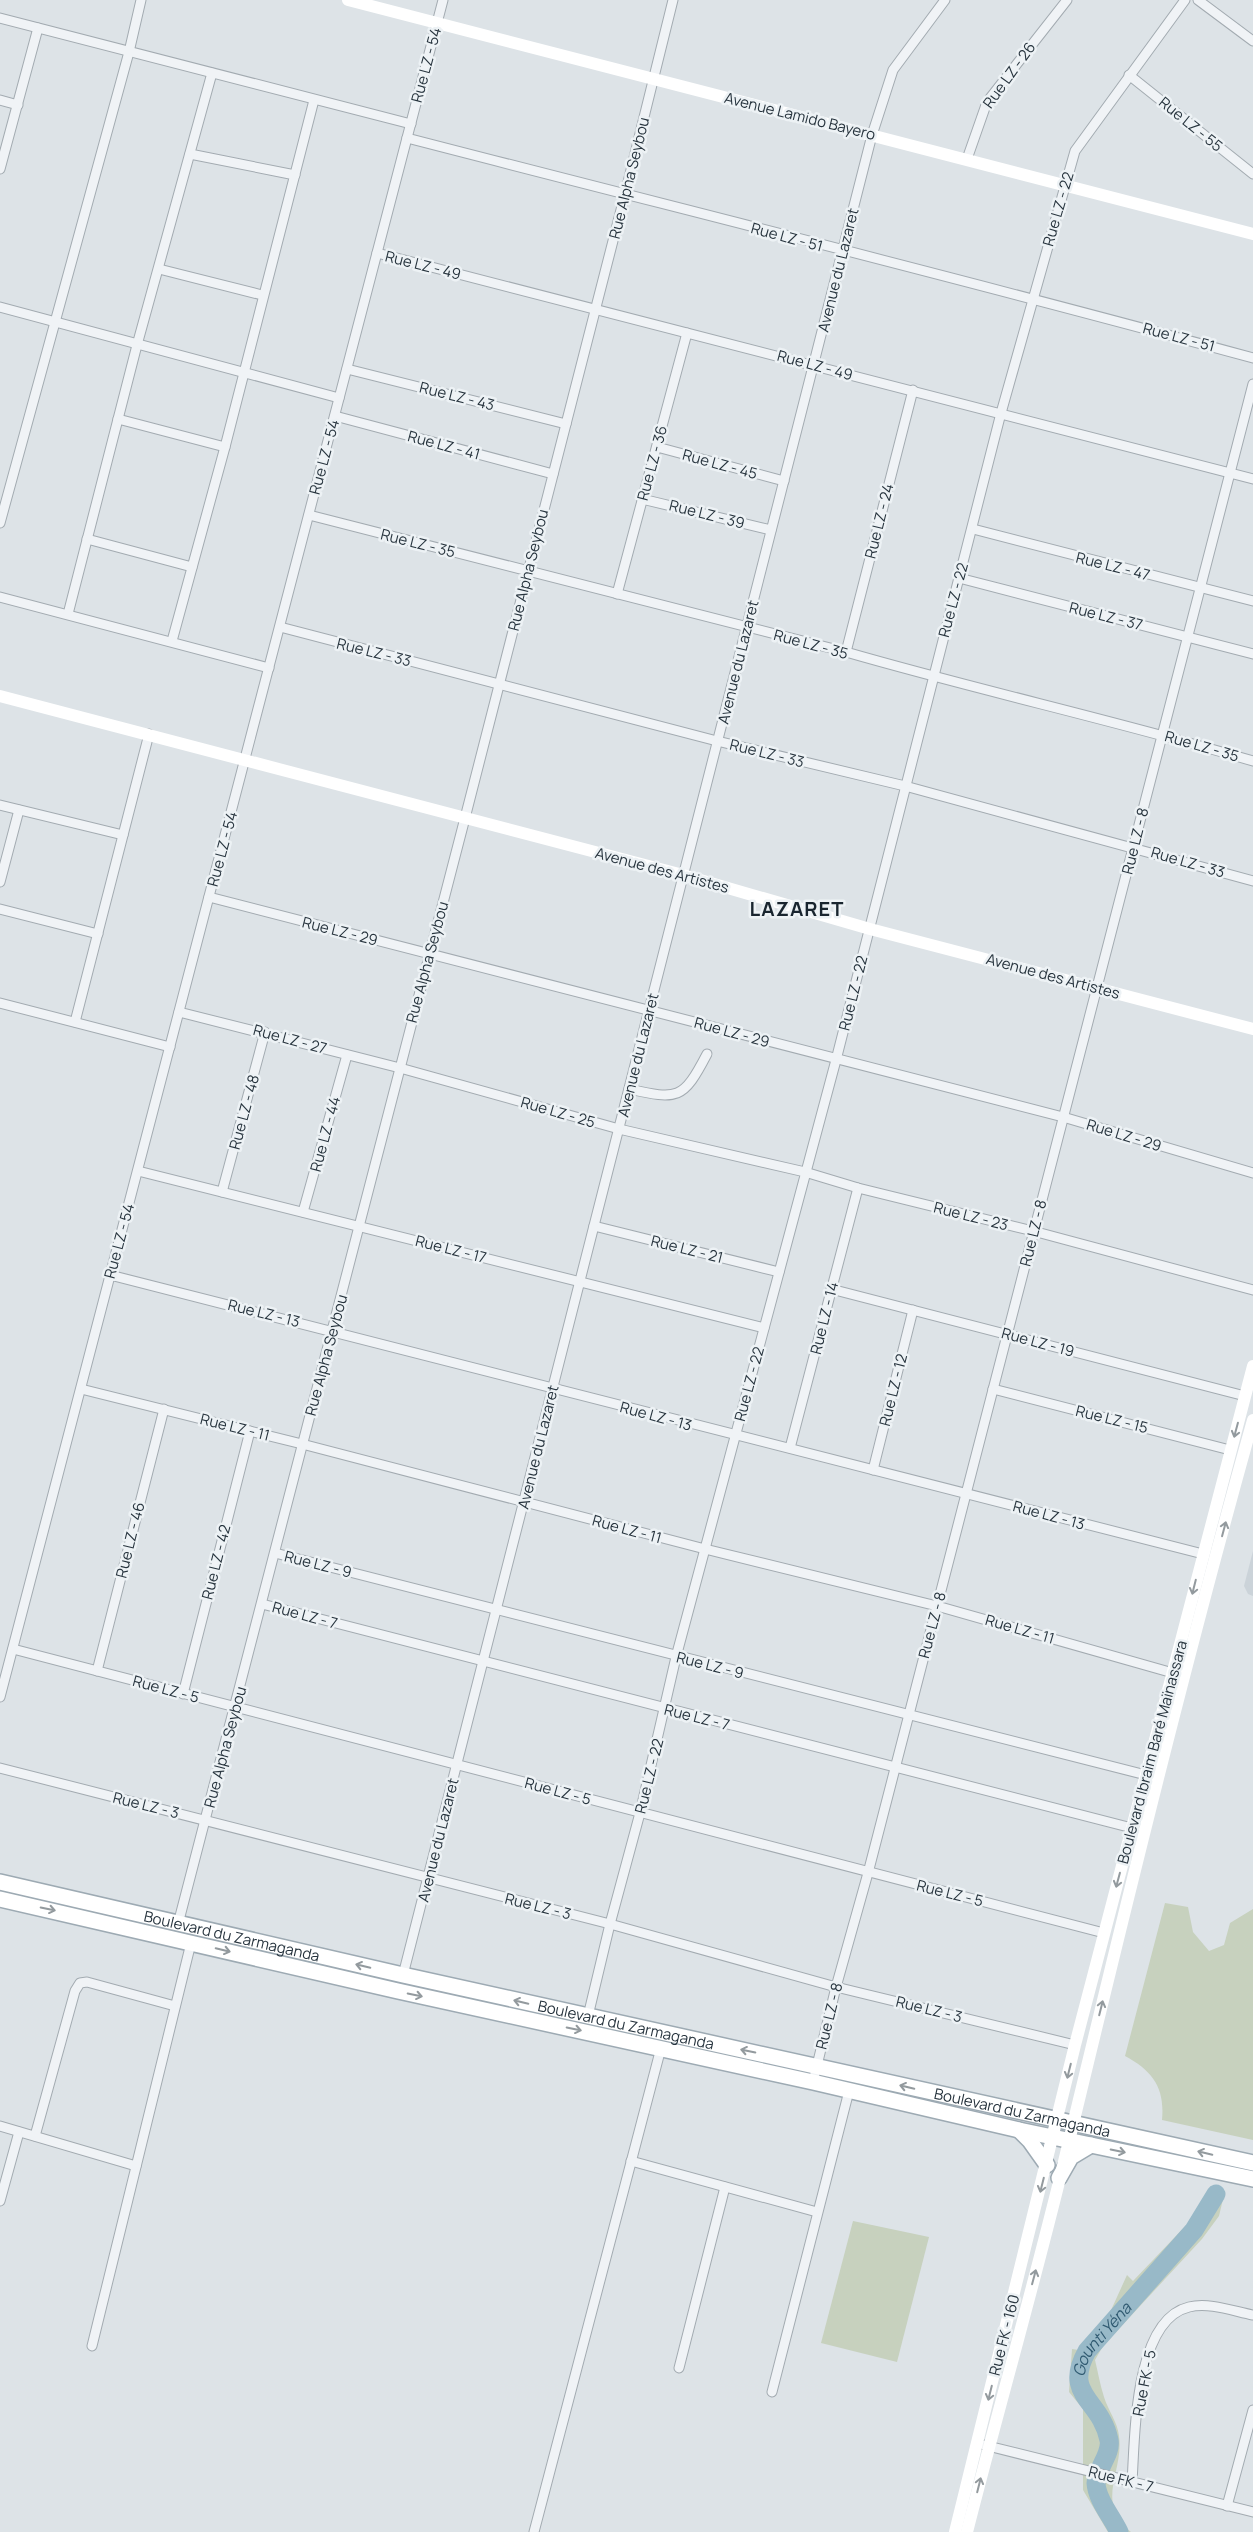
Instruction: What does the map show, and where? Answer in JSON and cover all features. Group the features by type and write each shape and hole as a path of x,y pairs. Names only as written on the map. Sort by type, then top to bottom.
{"main road":[{"name":"Avenue Lamido Bayero","path":"348,0 1253,234"},
{"name":"Avenue des Artistes","path":"0,696 149,734 244,762 683,875 870,929 1253,1029"},
{"name":"Boulevard Ibraim Baré Maïnassara","path":"1054,2138 1075,2045 1253,1366"},
{"name":"Boulevard Ibraim Baré Maïnassara","path":"1069,2141 1123,1920 1253,1420"},
{"name":"Boulevard du Zarmaganda","path":"0,1882 403,1975 1253,2163"},
{"name":"Boulevard du Zarmaganda","path":"0,1899 398,1991 813,2082 1054,2138 1253,2179"},
{"path":"1019,2130 1030,2141 1046,2165"},
{"name":"Rue FK - 160","path":"967,2532 983,2444 1046,2165 1054,2138"},
{"name":"Rue FK - 160","path":"955,2532 983,2444 1069,2141"},
{"path":"1059,2178 1071,2157 1090,2145"}],"street":[{"path":"0,523 129,52 141,0"},
{"name":"Rue LZ - 54","path":"0,1697 443,0"},
{"name":"Rue Alpha Seybou","path":"178,1924 596,309 673,0"},
{"name":"Avenue du Lazaret","path":"403,1975 872,135 893,70 946,0"},
{"name":"Rue LZ - 26","path":"967,159 987,102 1066,0"},
{"name":"Rue LZ - 22","path":"588,2016 610,1924 640,1813 676,1657 836,1060 1032,298 1065,184 1079,142 1185,0"},
{"path":"1198,0 1253,42"},
{"path":"0,18 411,124"},
{"path":"0,169 38,28"},
{"path":"68,614 118,419 212,73"},
{"name":"Rue LZ - 55","path":"1129,75 1253,174"},
{"path":"0,100 18,105"},
{"path":"172,641 225,447 262,296 314,100"},
{"name":"Rue LZ - 51","path":"407,138 842,251 1032,298 1253,358"},
{"path":"190,154 294,175"},
{"name":"Rue LZ - 49","path":"377,253 1253,479"},
{"path":"159,269 262,296"},
{"path":"0,307 242,374 339,398"},
{"name":"Rue LZ - 36","path":"617,594 687,333"},
{"name":"Rue LZ - 43","path":"347,368 566,424"},
{"name":"Rue LZ - 8","path":"813,2082 836,1987 896,1767 1253,384"},
{"name":"Rue LZ - 24","path":"846,652 913,390"},
{"name":"Rue LZ - 41","path":"335,416 553,474"},
{"path":"118,419 225,447"},
{"name":"Rue LZ - 45","path":"657,447 784,481"},
{"name":"Rue LZ - 39","path":"642,499 771,530"},
{"name":"Rue LZ - 35","path":"309,515 846,652 933,677 1162,734 1253,761"},
{"name":"Rue LZ - 47","path":"973,530 1253,601"},
{"path":"87,539 192,568"},
{"name":"Rue LZ - 37","path":"959,578 1253,654"},
{"path":"0,597 269,668"},
{"name":"Rue LZ - 33","path":"280,628 718,741 905,786 1133,846 1253,881"},
{"path":"74,1022 149,734"},
{"path":"0,805 123,835"},
{"path":"0,882 19,810"},
{"name":"Rue LZ - 29","path":"209,897 836,1060 1064,1117 1253,1174"},
{"path":"0,909 98,934"},
{"path":"0,1003 170,1047"},
{"name":"Rue LZ - 27","path":"179,1012 265,1032 400,1068"},
{"name":"Rue LZ - 48","path":"222,1192 265,1032"},
{"path":"629,1088 660,1096 674,1095 685,1090 707,1054"},
{"name":"Rue LZ - 44","path":"304,1212 347,1055"},
{"name":"Rue LZ - 25","path":"400,1068 619,1130 805,1172"},
{"name":"Rue LZ - 17","path":"138,1171 764,1328"},
{"name":"Rue LZ - 23","path":"805,1172 858,1188 1033,1231 1253,1290"},
{"name":"Rue LZ - 14","path":"790,1448 858,1188"},
{"name":"Rue LZ - 21","path":"594,1226 780,1272"},
{"name":"Rue LZ - 13","path":"110,1275 332,1330 553,1389 1203,1554"},
{"name":"Rue LZ - 19","path":"831,1289 1244,1396"},
{"name":"Rue LZ - 12","path":"873,1470 912,1310"},
{"name":"Rue LZ - 11","path":"80,1389 302,1444 705,1549 937,1606 1173,1673"},
{"name":"Rue LZ - 15","path":"993,1389 1230,1450"},
{"name":"Rue LZ - 46","path":"97,1671 164,1409"},
{"name":"Rue LZ - 42","path":"183,1694 250,1431"},
{"name":"Rue LZ - 9","path":"275,1553 676,1657 1146,1775"},
{"name":"Rue LZ - 7","path":"262,1604 1132,1828"},
{"name":"Rue LZ - 5","path":"13,1649 1104,1933"},
{"name":"Rue LZ - 3","path":"0,1768 610,1924 836,1987 1075,2045"},
{"path":"92,2346 191,1943"},
{"path":"35,2136 75,1991 80,1983 87,1982 175,2006"},
{"path":"534,2532 661,2048"},
{"path":"772,2392 849,2091"},
{"path":"0,2126 136,2166"},
{"path":"0,2201 19,2132"},
{"path":"630,2161 817,2212"},
{"path":"679,2368 725,2186"},
{"name":"Rue FK - 5","path":"1132,2482 1138,2410 1147,2358 1157,2331 1167,2320 1188,2307 1208,2306 1253,2315"},
{"path":"1227,2506 1253,2410"},
{"name":"Rue FK - 7","path":"983,2444 1253,2512"}],"shaded area":[{"path":"1253,1551 1253,1596 1248,1594 1244,1586"}],"green space":[{"path":"1165,1903 1188,1907 1193,1932 1209,1951 1224,1945 1230,1923 1253,1909 1253,2140 1162,2120 1161,2099 1155,2082 1150,2074 1125,2056"},
{"path":"1216,2194 1224,2195 1219,2216 1202,2239 1103,2346 1095,2360 1104,2397 1117,2426 1119,2436 1118,2462 1112,2498 1114,2510 1120,2521 1131,2532 1108,2532 1083,2490 1083,2409 1069,2392 1072,2349 1092,2352 1127,2275 1133,2281"},
{"path":"853,2221 929,2237 897,2362 821,2343"}],"waterway":[{"name":"Gounti Yéna","path":"1119,2532 1097,2489 1098,2472 1108,2451 1109,2440 1105,2426 1081,2388 1079,2378 1080,2366 1087,2351 1194,2230 1216,2194"}],"district":[{"name":"LAZARET","path":"797,908"}]}
